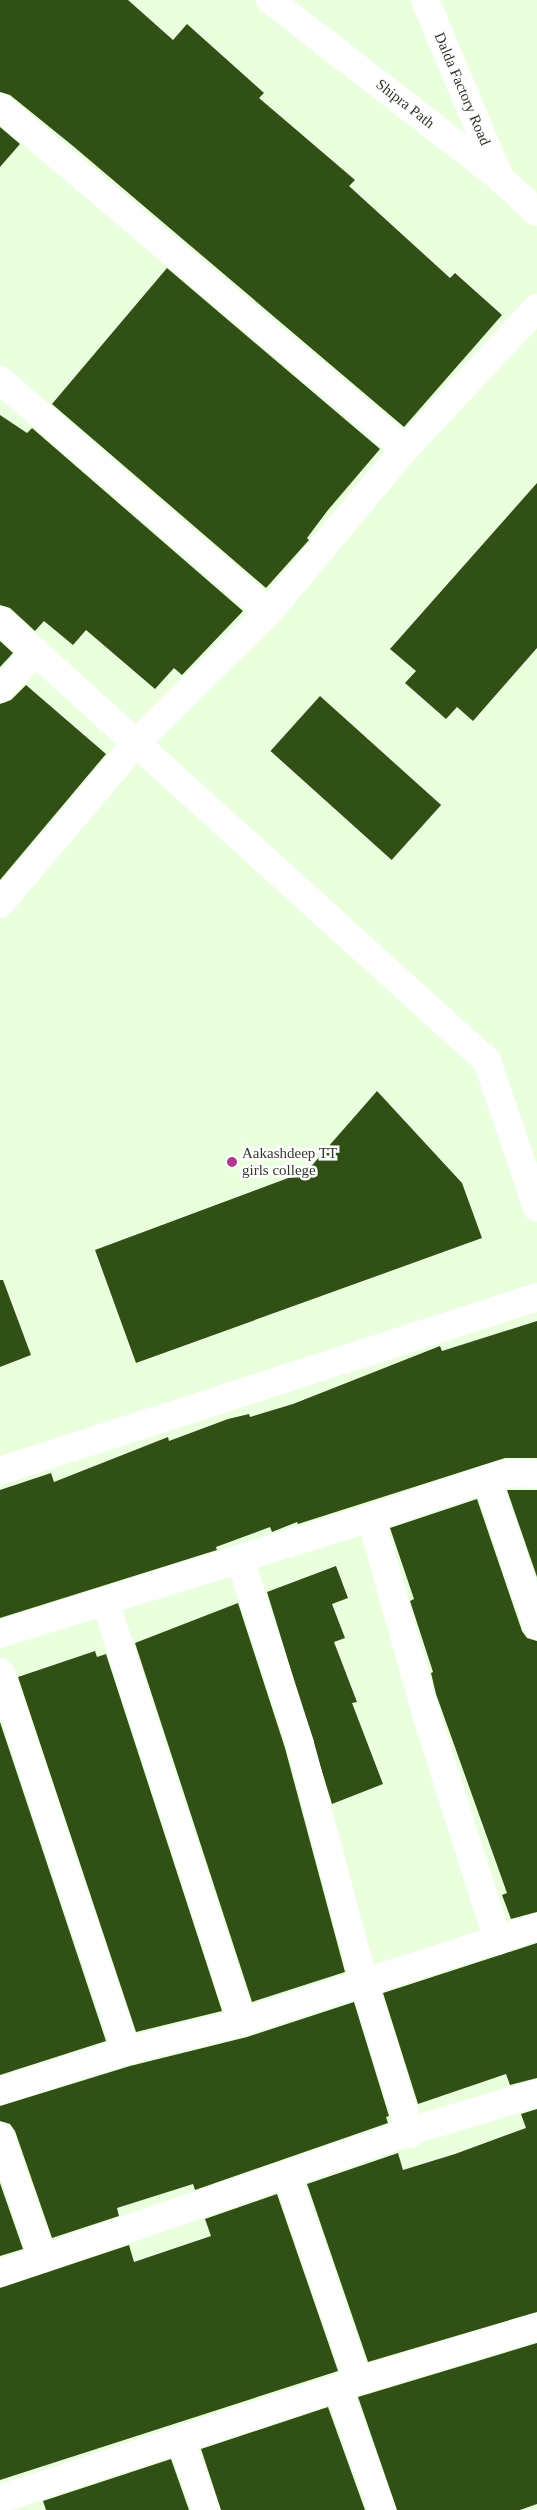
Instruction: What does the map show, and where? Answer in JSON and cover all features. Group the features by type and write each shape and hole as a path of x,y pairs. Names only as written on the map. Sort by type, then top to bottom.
{"street":[{"name":"Shipra Path","path":"270,0 500,178 537,212"},
{"name":"Dalda Factory Road","path":"425,0 500,178"},
{"path":"0,107 405,449"},
{"path":"0,904 137,742 269,612 405,449 537,308"},
{"path":"0,380 269,612"},
{"path":"0,620 488,1061 537,1208"},
{"path":"0,688 36,652"},
{"path":"0,1470 537,1297"},
{"path":"0,1634 371,1518 510,1472 537,1474"},
{"path":"487,1479 537,1626"},
{"path":"371,1518 426,1714 498,1941"},
{"path":"240,1559 300,1744 364,1983 411,2134"},
{"path":"104,1601 242,2022"},
{"path":"0,1672 126,2052"},
{"path":"0,2091 12,2090 126,2052 242,2022 537,1927"},
{"path":"0,2273 287,2174 411,2134 428,2126 537,2093"},
{"path":"0,2136 43,2259"},
{"path":"287,2174 382,2510"},
{"path":"0,2499 32,2500 181,2441 348,2385 537,2327"},
{"path":"181,2441 206,2510"}],"building":[{"path":"0,0 128,0 173,40 187,24 264,93 259,98 355,180 349,186 450,278 455,273 502,315 404,427 73,146 10,95 0,92"},
{"path":"0,127 20,144 0,167"},
{"path":"167,268 380,449 328,510 307,538 309,540 266,588 52,404"},
{"path":"0,415 27,433 32,428 243,611 182,675 174,668 155,689 86,630 73,645 44,621 35,631 10,608 0,605"},
{"path":"537,483 537,648 473,721 457,707 446,719 405,683 416,671 390,649"},
{"path":"0,641 13,653 0,667"},
{"path":"26,685 106,754 0,880 0,704 11,700"},
{"path":"320,696 441,805 392,860 270,751"},
{"path":"377,1091 462,1183 482,1238 136,1363 95,1250 307,1171"},
{"path":"0,1280 3,1280 31,1355 0,1367"},
{"path":"537,1321 537,1458 505,1458 298,1524 297,1522 272,1532 270,1527 216,1547 217,1550 0,1618 0,1490 51,1473 54,1482 168,1437 169,1441 228,1419 249,1414 250,1417 293,1404 440,1346 442,1351"},
{"path":"507,1490 537,1490 537,1577"},
{"path":"477,1499 522,1631 527,1638 537,1641 537,1912 511,1919 502,1895 507,1893 436,1694 431,1673 433,1672 410,1601 414,1599 390,1528"},
{"path":"336,1566 348,1598 332,1604 345,1638 334,1642 357,1702 352,1703 383,1784 332,1804 267,1592"},
{"path":"238,1603 285,1748 345,1972 252,2002 135,1643"},
{"path":"95,1651 97,1657 106,1654 222,2011 136,2032 18,1677"},
{"path":"0,1722 106,2041 0,2075"},
{"path":"537,1943 537,2078 510,2085 506,2074 418,2104 383,1993"},
{"path":"354,2002 389,2116 386,2117 388,2123 195,2190 193,2184 117,2208 119,2216 52,2238 15,2131 10,2124 0,2121 0,2106 130,2066 247,2037"},
{"path":"537,2109 537,2312 368,2362 307,2184 398,2153 403,2170 455,2154 526,2128 521,2114"},
{"path":"0,2183 23,2249 0,2256"},
{"path":"277,2194 338,2371 0,2480 0,2288 129,2245 134,2262 211,2236 205,2219"},
{"path":"537,2343 537,2504 520,2510 397,2510 358,2397"},
{"path":"328,2407 365,2510 221,2510 201,2449"},
{"path":"171,2459 189,2510 46,2510 43,2501"}],"place":[{"name":"Aakashdeep TT girls college","path":"232,1162"}]}
